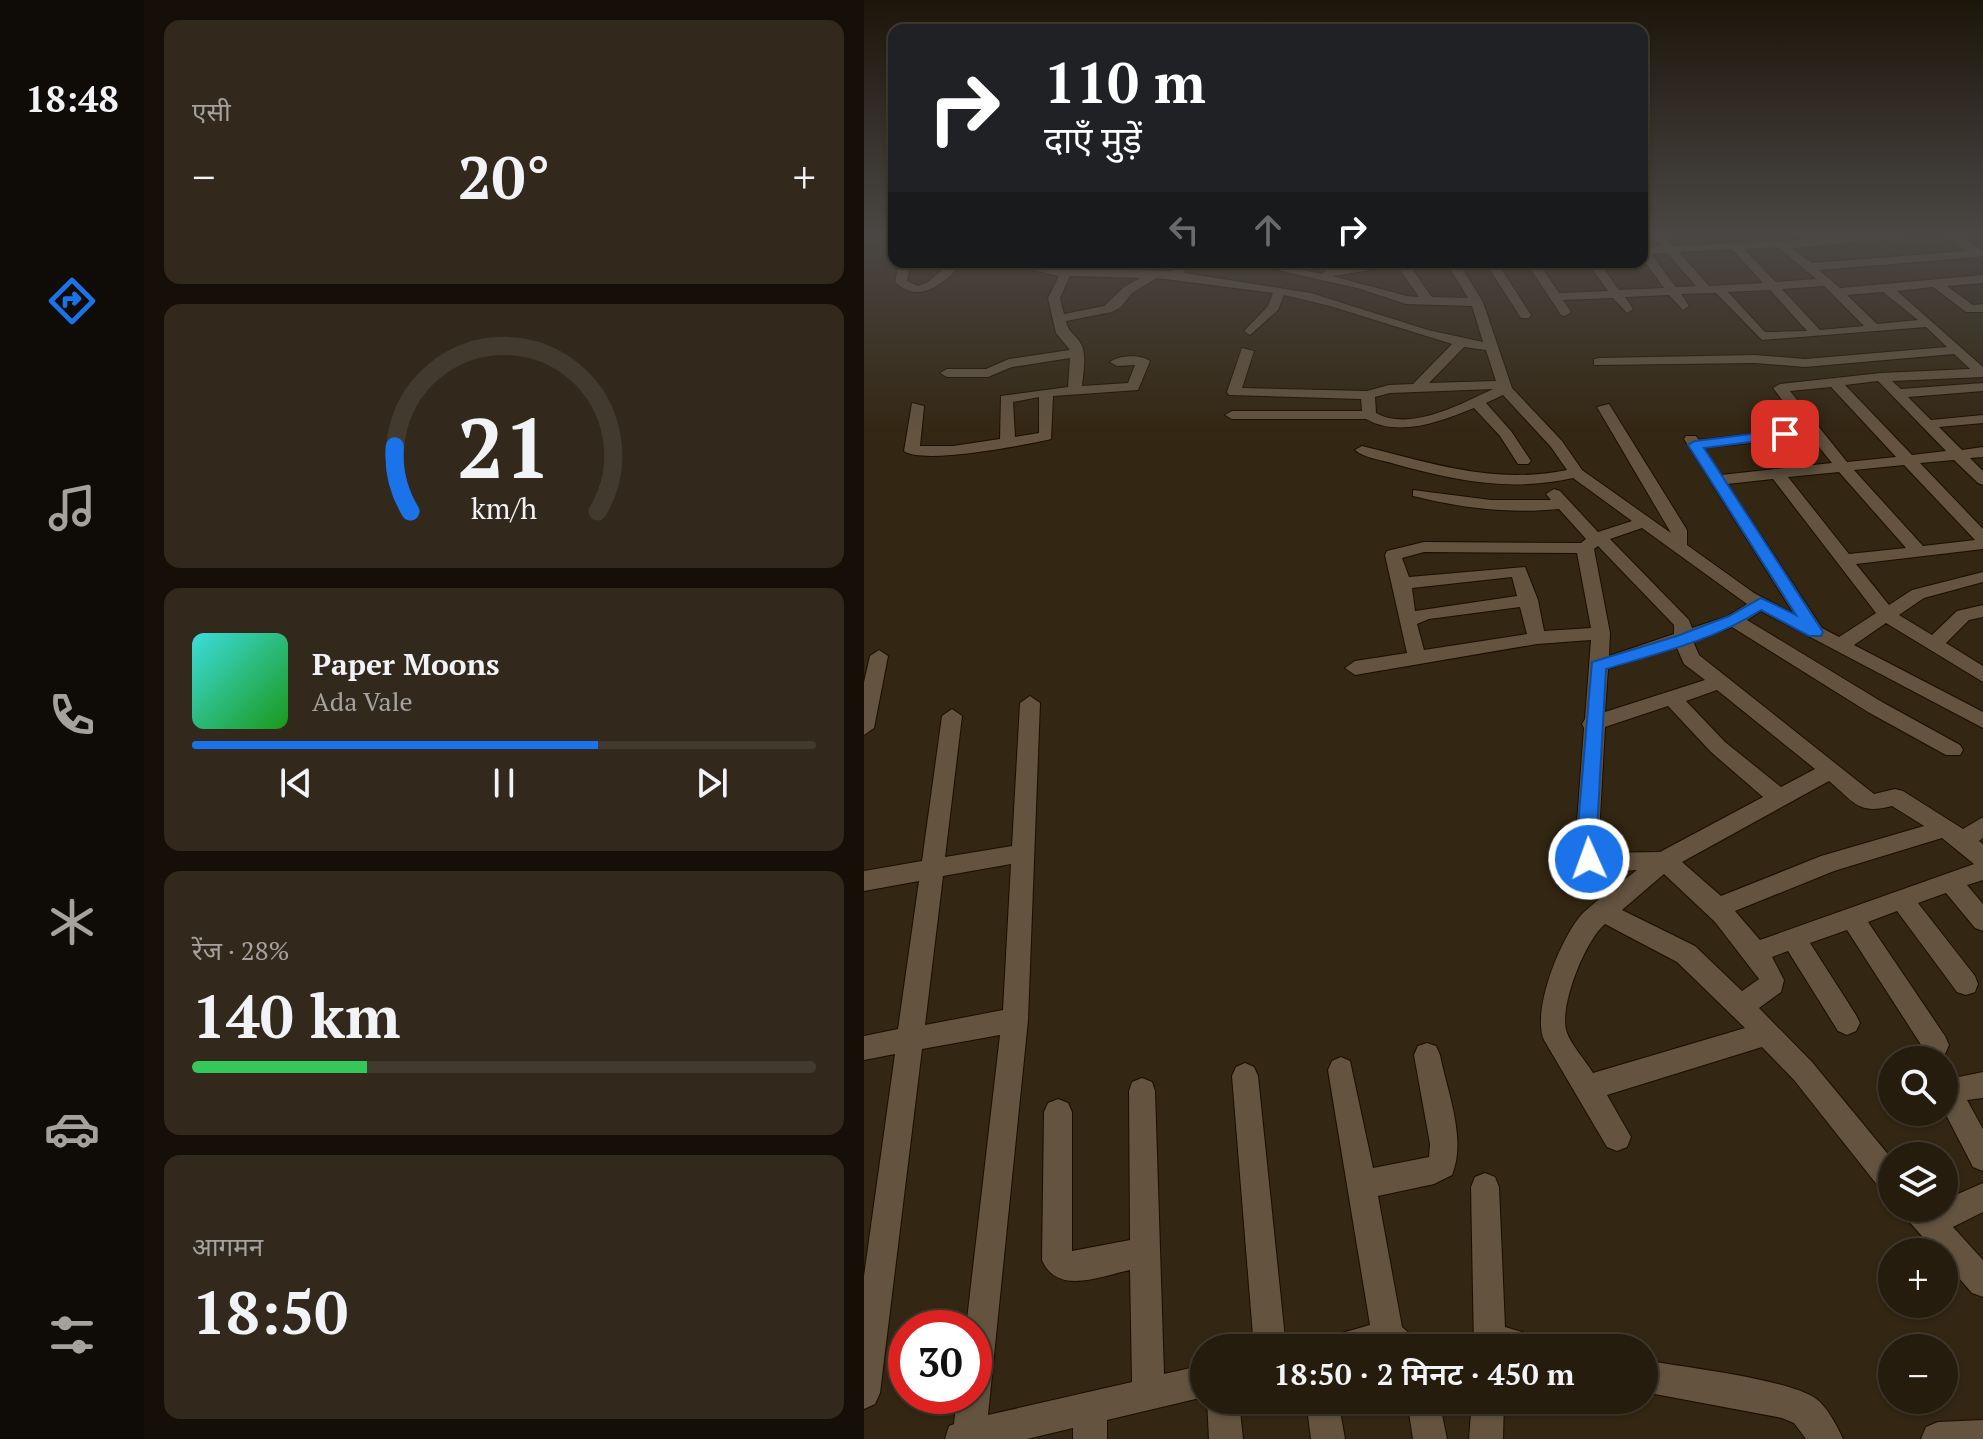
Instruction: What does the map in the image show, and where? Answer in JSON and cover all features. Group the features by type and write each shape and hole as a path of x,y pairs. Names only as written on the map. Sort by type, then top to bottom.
{"street":[{"path":"1054,300 1062,333 1074,343 1077,353 1075,391"},
{"path":"1058,319 1108,309 1120,300"},
{"path":"1250,331 1274,307 1276,300"},
{"path":"1319,300 1347,306 1397,327 1459,344 1493,347"},
{"path":"1420,300 1430,303 1477,302 1505,387 1557,444 1576,473 1642,523 1761,603 1983,721"},
{"path":"1515,300 1525,315"},
{"path":"1557,300 1565,312"},
{"path":"1620,300 1627,309"},
{"path":"1679,300 1683,306"},
{"path":"1725,300 1762,336 1929,323"},
{"path":"1786,300 1817,334"},
{"path":"1845,300 1874,328"},
{"path":"1901,300 1958,350 1982,378"},
{"path":"1976,308 1983,320"},
{"path":"1417,388 1459,344"},
{"path":"1599,362 1755,359 1805,363 1958,350"},
{"path":"1247,351 1234,392 1368,395 1389,389 1505,387"},
{"path":"947,373 988,373 1014,362 1077,353"},
{"path":"1008,442 1006,399 1046,392 1133,387 1143,361 1117,362"},
{"path":"1918,551 1842,466 1780,388 1881,377 1982,378"},
{"path":"1881,377 1901,393 1983,480"},
{"path":"1901,393 1982,378"},
{"path":"1834,382 1983,542"},
{"path":"1232,415 1369,415 1377,421 1427,421 1477,402 1505,387"},
{"path":"917,406 912,451 953,451 1046,436 1046,392"},
{"path":"1368,395 1369,415"},
{"path":"1477,402 1506,434 1523,461"},
{"path":"1604,407 1679,530 1679,549"},
{"path":"1930,424 1983,419"},
{"path":"1815,431 1693,442 1815,632"},
{"path":"1362,450 1466,478 1511,484 1543,482 1576,473"},
{"path":"1717,480 1983,452"},
{"path":"1777,474 1888,616 1983,675"},
{"path":"1543,482 1593,542 1683,624 1683,640 1691,659 1718,683 1871,803 1895,797 1953,834 1983,858"},
{"path":"1419,493 1496,508 1526,509 1563,504"},
{"path":"1418,658 1407,632 1409,621 1393,555 1397,552 1458,546 1593,542 1642,523"},
{"path":"1593,542 1601,633 1592,724 1586,849 1589,859 1599,863 1662,862 1719,907 1771,975 1772,984 1741,1007"},
{"path":"1844,560 1983,542"},
{"path":"1402,583 1519,571 1537,638"},
{"path":"1840,645 1918,594 1983,577"},
{"path":"1409,621 1425,614 1529,600"},
{"path":"1598,666 1683,640 1734,620 1761,603"},
{"path":"1934,644 1963,615 1983,611"},
{"path":"1734,620 1875,707 1953,750"},
{"path":"1355,668 1537,638 1601,633"},
{"path":"864,728 879,656"},
{"path":"1592,724 1718,683"},
{"path":"1672,698 1718,747 1778,797"},
{"path":"1030,703 1015,1020 965,1438 1090,1424 1148,1394 1190,1384"},
{"path":"864,1393 913,1040 930,870 952,716"},
{"path":"1617,1137 1553,1032 1553,1011 1571,954 1590,922 1662,862 1831,770"},
{"path":"1719,907 1829,863 1983,826"},
{"path":"864,881 1022,853"},
{"path":"1754,953 1983,870"},
{"path":"1951,882 1983,921"},
{"path":"1902,900 1966,984"},
{"path":"1602,911 1686,954 1803,1071 1878,1164"},
{"path":"1852,918 1936,1045"},
{"path":"1794,939 1847,1023"},
{"path":"864,1048 1015,1020"},
{"path":"1588,1088 1766,1034"},
{"path":"1361,1185 1434,1170 1442,1165 1444,1144 1427,1055"},
{"path":"1341,1070 1361,1185 1393,1334"},
{"path":"1245,1076 1269,1334"},
{"path":"1983,1085 1953,1089 1953,1101 1983,1157"},
{"path":"1142,1091 1148,1394"},
{"path":"1058,1112 1057,1260 1063,1266 1074,1266 1145,1252"},
{"path":"1485,1187 1490,1334"},
{"path":"1958,1204 1983,1197"},
{"path":"1928,1222 1983,1282"},
{"path":"1658,1379 1782,1402 1805,1410 1826,1439"},
{"path":"1224,1414 1226,1439"},
{"path":"1324,1414 1328,1439"},
{"path":"1426,1414 1430,1439"},
{"path":"1486,1439 1487,1414"},
{"path":"1938,1439 1983,1437"}],"route":[{"path":"1589,859 1586,849 1598,666 1683,640 1734,620 1761,603 1815,632 1695,445 1785,434"}]}
